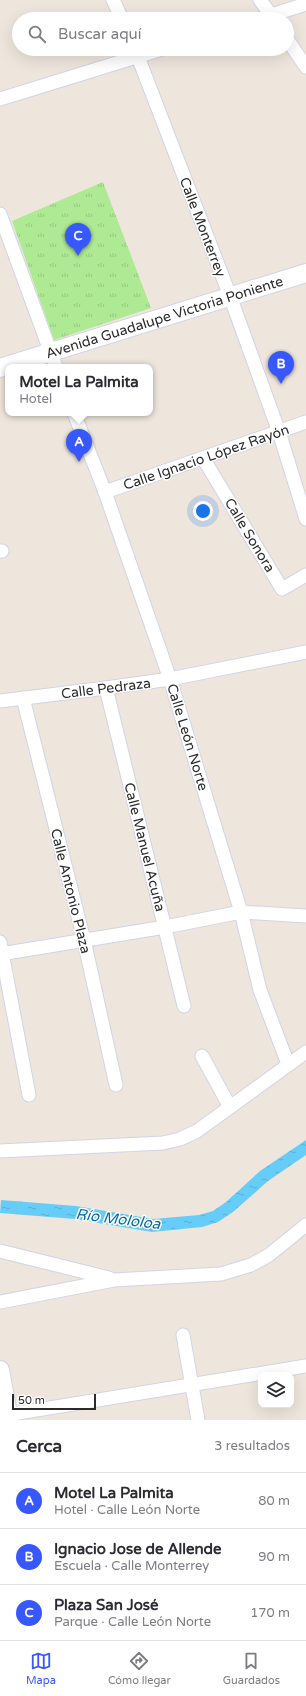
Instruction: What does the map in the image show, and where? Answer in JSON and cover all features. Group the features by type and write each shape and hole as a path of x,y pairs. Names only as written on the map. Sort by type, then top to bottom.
{"main road":[{"name":"Avenida Guadalupe Victoria Poniente","path":"24,364 53,359 230,296 306,273"},
{"path":"0,1370 6,1417"}],"street":[{"path":"113,0 119,12"},
{"path":"260,0 265,12"},
{"path":"284,12 306,4"},
{"path":"294,49 306,66"},
{"path":"0,99 127,56"},
{"name":"Calle Monterrey","path":"137,56 230,296 279,432 306,519"},
{"path":"0,214 53,359"},
{"name":"Calle León Norte","path":"75,416 105,492 170,679 241,912 260,990 288,1064"},
{"name":"Calle Ignacio López Rayón","path":"105,492 306,422"},
{"name":"Calle Sonora","path":"203,458 282,589 306,575"},
{"name":"Calle Pedraza","path":"0,701 170,679 306,652"},
{"name":"Calle Manuel Acuña","path":"106,688 184,1006"},
{"name":"Calle Antonio Plaza","path":"23,698 84,940 116,1085"},
{"path":"29,1095 1,950 84,940 241,912 306,916"},
{"path":"0,1151 163,1143 180,1139 197,1131 306,1052"},
{"path":"202,1056 230,1107"},
{"path":"0,1302 114,1280 221,1274 251,1265 269,1255 306,1225"},
{"path":"0,1251 114,1280"},
{"path":"184,1335 198,1420"},
{"path":"6,1417 192,1384 306,1366"}],"green space":[{"path":"103,182 151,308 54,340 12,221"}],"water":[{"name":"Río Mololoa","path":"306,1140 306,1155 268,1181 233,1212 218,1222 202,1227 152,1232 75,1219 0,1213 1,1200 76,1206 153,1219 199,1215 213,1211 226,1202 260,1171"}],"place":[{"name":"Plaza San José","path":"78,256"},
{"name":"Ignacio Jose de Allende","path":"281,384"},
{"name":"Motel La Palmita","path":"79,462"}]}
